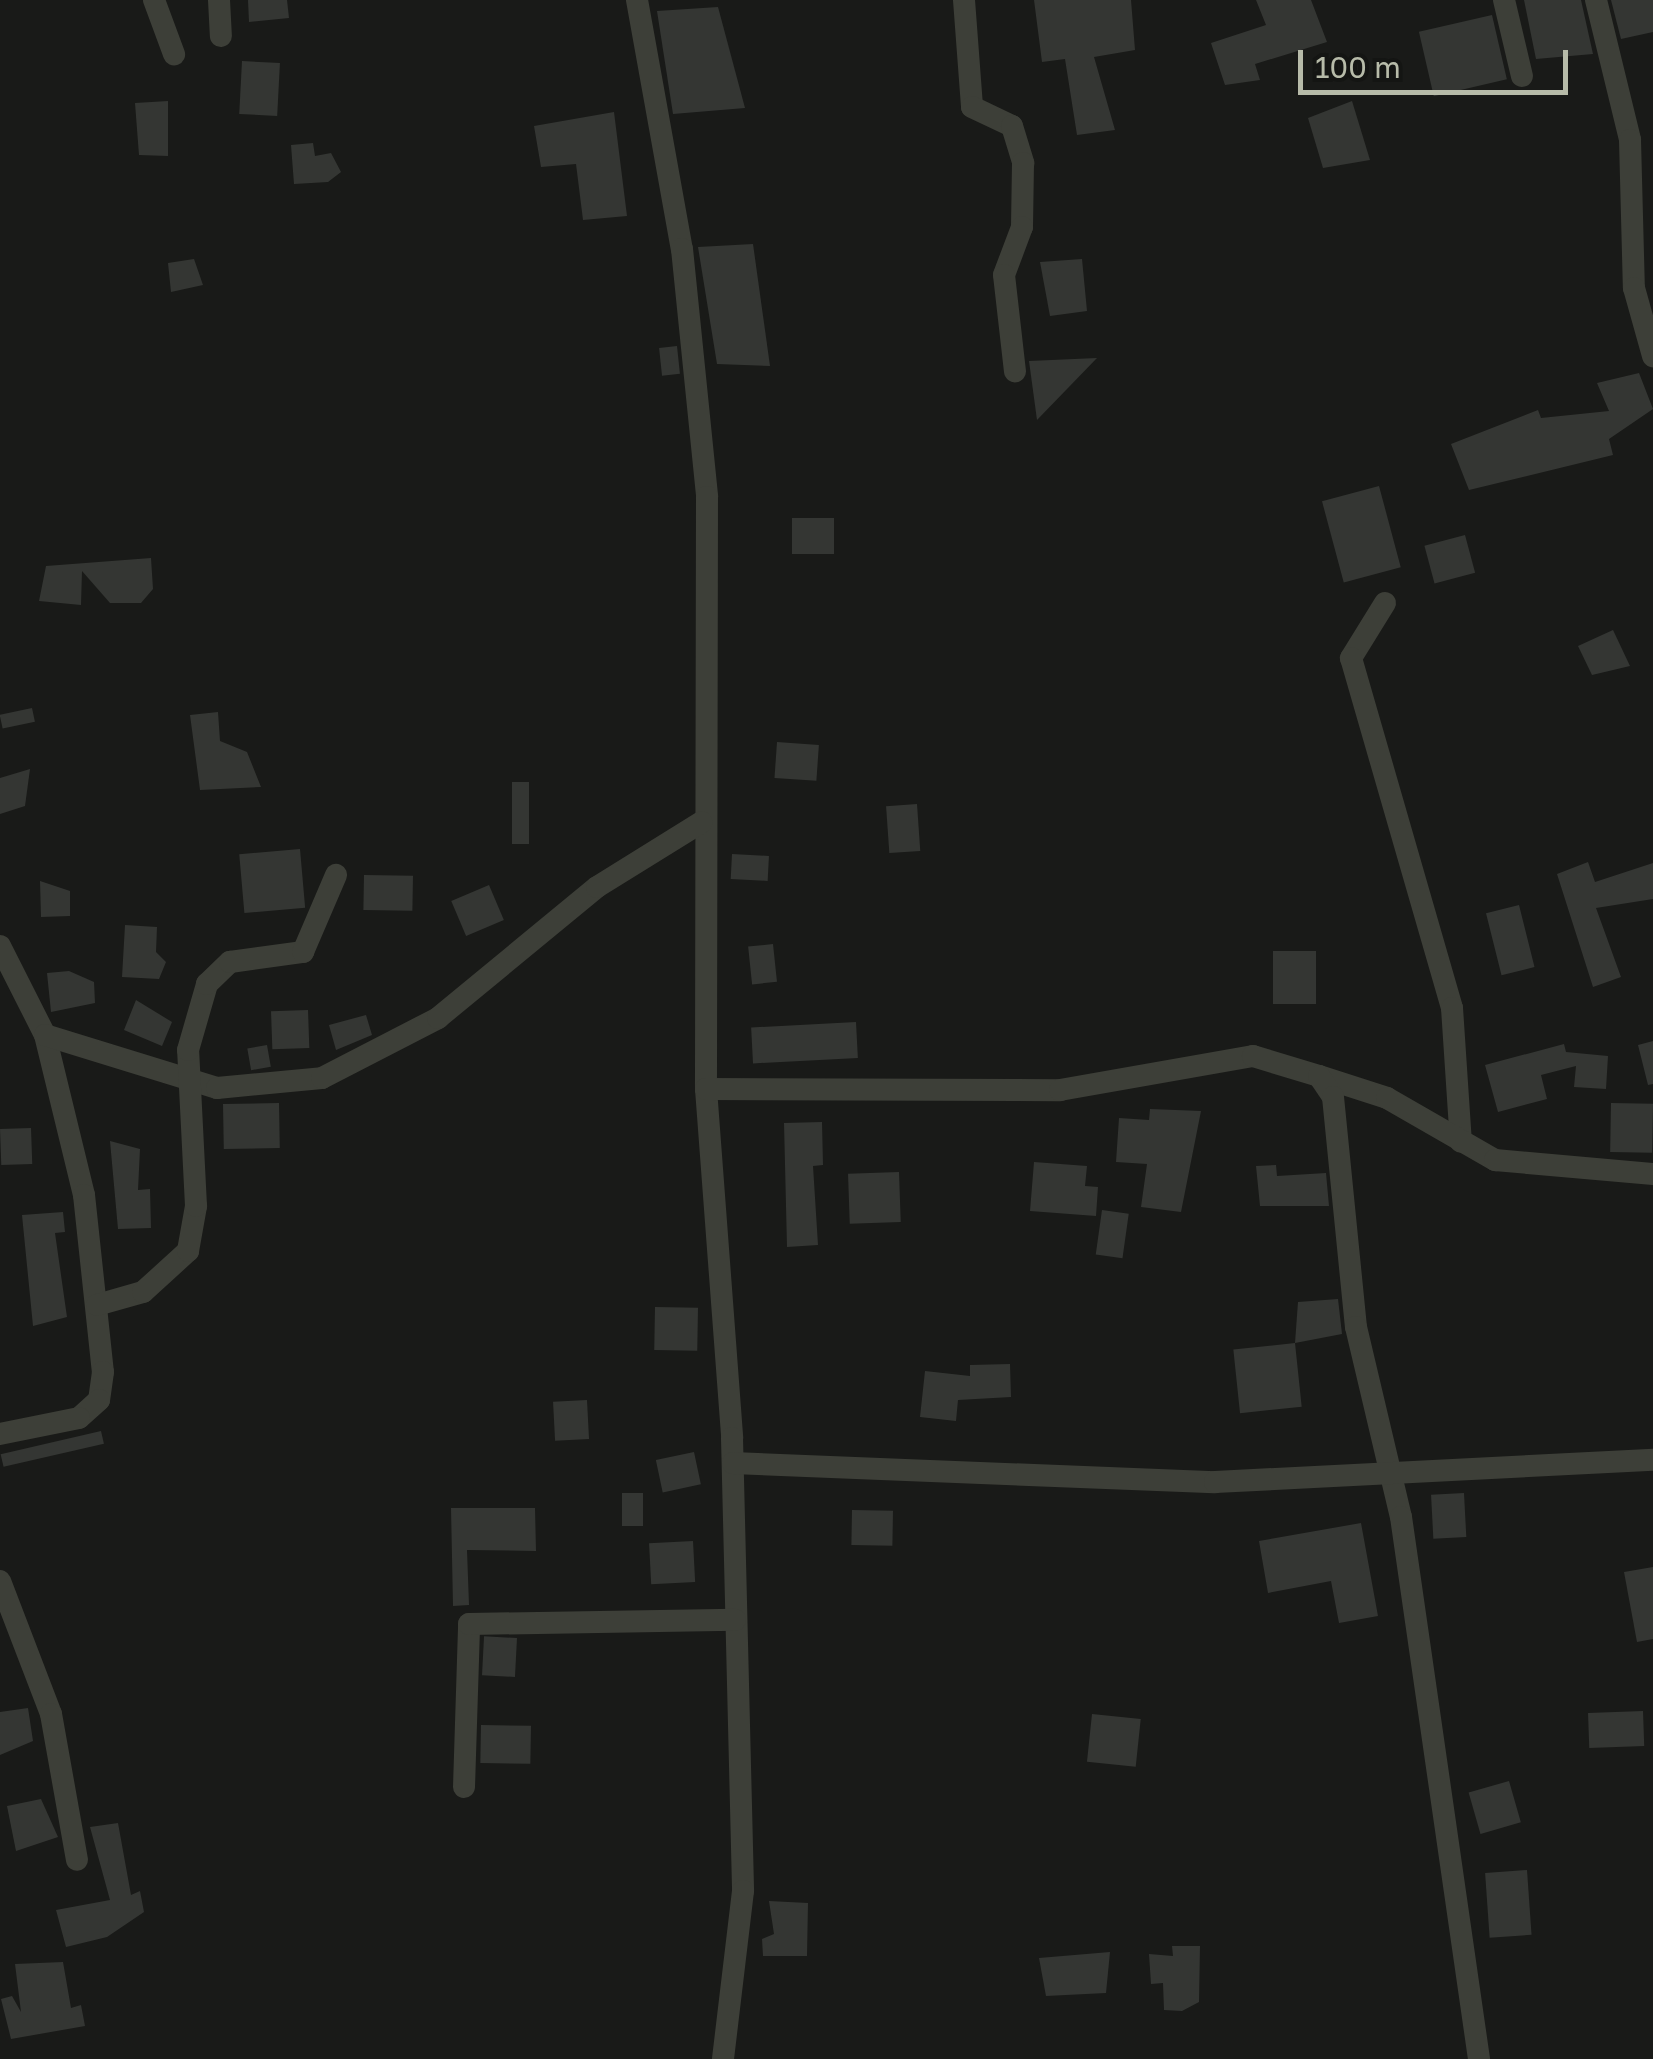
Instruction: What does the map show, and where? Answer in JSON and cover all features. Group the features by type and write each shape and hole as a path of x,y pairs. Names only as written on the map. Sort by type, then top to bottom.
{"street":[{"path":"154,0 174,54"},
{"path":"219,0 220,36"},
{"path":"637,0 701,400 706,1089 732,1463 742,1924 723,2059"},
{"path":"964,0 972,107 1012,126 1022,151 1022,227 1004,275 1016,371"},
{"path":"1504,0 1522,76"},
{"path":"1596,0 1630,140 1634,288 1652,347"},
{"path":"1385,602 1351,658 1452,1008 1462,1142"},
{"path":"46,1034 194,1074 217,1088 267,1089 375,1054 492,981 585,896 702,822"},
{"path":"97,1305 144,1292 188,1251 196,1206 194,1074 188,1050 207,984 230,962 303,952 336,875"},
{"path":"0,946 46,1034 84,1194 97,1305 100,1400 66,1424 0,1434"},
{"path":"706,1089 1060,1090 1253,1056 1388,1098 1462,1142 1522,1167 1653,1174"},
{"path":"1319,1076 1334,1097 1356,1327 1388,1468 1479,2059"},
{"path":"732,1463 1216,1482 1388,1468 1653,1460"},
{"path":"0,1582 51,1714 77,1860"},
{"path":"464,1787 470,1624 734,1620"}],"building":[{"path":"248,0 287,0 289,18 249,22"},
{"path":"1034,0 1131,0 1135,50 1094,57 1115,130 1077,135 1065,59 1042,62"},
{"path":"1256,0 1311,0 1327,42 1255,64 1260,80 1225,85 1211,43 1266,25"},
{"path":"1524,0 1581,0 1593,54 1536,59"},
{"path":"1611,0 1653,0 1653,32 1621,39"},
{"path":"718,7 745,108 673,114 657,11"},
{"path":"1492,15 1507,79 1434,96 1419,32"},
{"path":"242,61 280,63 277,116 239,114"},
{"path":"168,101 168,156 139,155 135,103"},
{"path":"1352,101 1370,160 1323,168 1308,118"},
{"path":"614,112 627,216 583,220 576,164 541,167 534,126"},
{"path":"313,143 315,156 331,153 341,172 328,182 294,184 291,145"},
{"path":"753,244 770,366 717,364 698,247"},
{"path":"194,259 203,285 171,292 168,263"},
{"path":"1082,259 1087,311 1050,316 1040,262"},
{"path":"677,346 680,374 662,376 659,348"},
{"path":"1097,358 1037,420 1029,361"},
{"path":"1639,373 1653,409 1609,439 1613,455 1469,490 1451,444 1538,410 1541,418 1609,411 1597,383"},
{"path":"1379,486 1401,567 1344,582 1322,501"},
{"path":"792,518 834,518 834,554 792,554"},
{"path":"1465,535 1475,573 1435,584 1424,546"},
{"path":"151,558 153,589 141,603 110,603 82,571 81,605 39,601 46,566"},
{"path":"1613,630 1630,666 1592,675 1578,646"},
{"path":"32,708 35,722 3,729 0,715"},
{"path":"218,712 220,741 247,752 261,787 200,790 190,715"},
{"path":"777,742 819,745 816,781 774,778"},
{"path":"30,769 25,806 0,814 0,778"},
{"path":"512,782 529,782 529,844 512,844"},
{"path":"917,804 920,851 889,853 886,806"},
{"path":"300,849 305,908 244,913 239,854"},
{"path":"732,854 769,856 768,881 731,879"},
{"path":"1588,862 1595,882 1653,863 1653,899 1596,908 1621,977 1593,987 1557,874"},
{"path":"364,875 413,876 412,911 363,910"},
{"path":"40,881 70,891 70,916 41,917"},
{"path":"489,885 504,920 466,936 451,901"},
{"path":"1519,905 1534,967 1501,975 1486,913"},
{"path":"125,925 157,927 156,952 166,962 159,979 122,977"},
{"path":"773,944 777,982 752,984 748,947"},
{"path":"1273,951 1316,951 1316,1004 1273,1004"},
{"path":"69,971 94,982 95,1003 51,1012 47,973"},
{"path":"136,1000 172,1022 162,1046 124,1030"},
{"path":"308,1010 309,1048 272,1049 271,1011"},
{"path":"366,1015 372,1035 336,1050 329,1025"},
{"path":"856,1022 858,1058 753,1063 751,1027"},
{"path":"1653,1041 1653,1084 1648,1085 1638,1045"},
{"path":"1564,1044 1566,1052 1608,1056 1606,1089 1574,1087 1576,1066 1541,1075 1547,1099 1498,1112 1485,1065"},
{"path":"267,1045 271,1067 251,1070 247,1048"},
{"path":"279,1103 280,1148 224,1149 223,1104"},
{"path":"1611,1103 1653,1104 1652,1153 1610,1152"},
{"path":"1150,1109 1201,1111 1181,1212 1141,1207 1147,1164 1116,1162 1119,1118 1149,1120"},
{"path":"822,1122 823,1165 813,1166 818,1245 787,1247 784,1123"},
{"path":"31,1128 32,1164 1,1165 0,1129"},
{"path":"110,1141 140,1149 138,1190 150,1189 151,1228 118,1229"},
{"path":"1034,1162 1087,1166 1085,1186 1098,1187 1096,1216 1030,1211"},
{"path":"1276,1165 1277,1176 1326,1173 1329,1206 1260,1206 1256,1166"},
{"path":"899,1172 901,1222 850,1224 848,1174"},
{"path":"1102,1210 1129,1214 1122,1258 1096,1255"},
{"path":"63,1212 65,1232 55,1233 67,1317 33,1326 22,1215"},
{"path":"1338,1299 1342,1334 1295,1343 1298,1302"},
{"path":"655,1307 698,1308 697,1351 654,1350"},
{"path":"1295,1343 1302,1407 1240,1413 1233,1349"},
{"path":"1010,1364 1011,1397 958,1400 956,1421 920,1417 925,1371 970,1376 970,1365"},
{"path":"587,1400 589,1439 555,1441 553,1402"},
{"path":"101,1431 104,1444 4,1467 1,1454"},
{"path":"694,1452 701,1484 663,1492 656,1460"},
{"path":"622,1493 643,1493 643,1526 622,1526"},
{"path":"1464,1493 1466,1537 1433,1539 1431,1495"},
{"path":"451,1508 535,1508 536,1551 467,1550 469,1605 453,1606"},
{"path":"852,1510 893,1511 892,1546 851,1545"},
{"path":"1361,1523 1378,1616 1339,1623 1331,1581 1268,1593 1259,1541"},
{"path":"693,1541 695,1582 651,1584 649,1543"},
{"path":"1653,1567 1653,1639 1637,1642 1624,1572"},
{"path":"484,1636 517,1638 515,1677 482,1675"},
{"path":"28,1708 33,1741 0,1755 0,1712"},
{"path":"1643,1711 1644,1746 1589,1748 1588,1713"},
{"path":"1092,1714 1141,1719 1136,1767 1087,1762"},
{"path":"481,1725 531,1726 530,1764 480,1763"},
{"path":"1509,1781 1521,1822 1480,1834 1469,1793"},
{"path":"41,1799 58,1837 16,1851 7,1806"},
{"path":"118,1823 131,1895 140,1891 144,1912 107,1937 66,1947 56,1910 110,1900 90,1827"},
{"path":"1527,1870 1532,1935 1490,1938 1485,1873"},
{"path":"769,1901 808,1903 807,1956 763,1956 762,1939 774,1934"},
{"path":"1172,1946 1200,1946 1199,2002 1182,2011 1164,2010 1163,1983 1151,1984 1149,1954 1173,1956"},
{"path":"1110,1952 1106,1993 1046,1996 1039,1958"},
{"path":"63,1962 71,2008 81,2005 85,2026 11,2039 1,1999 12,1996 21,2012 15,1964"}]}
